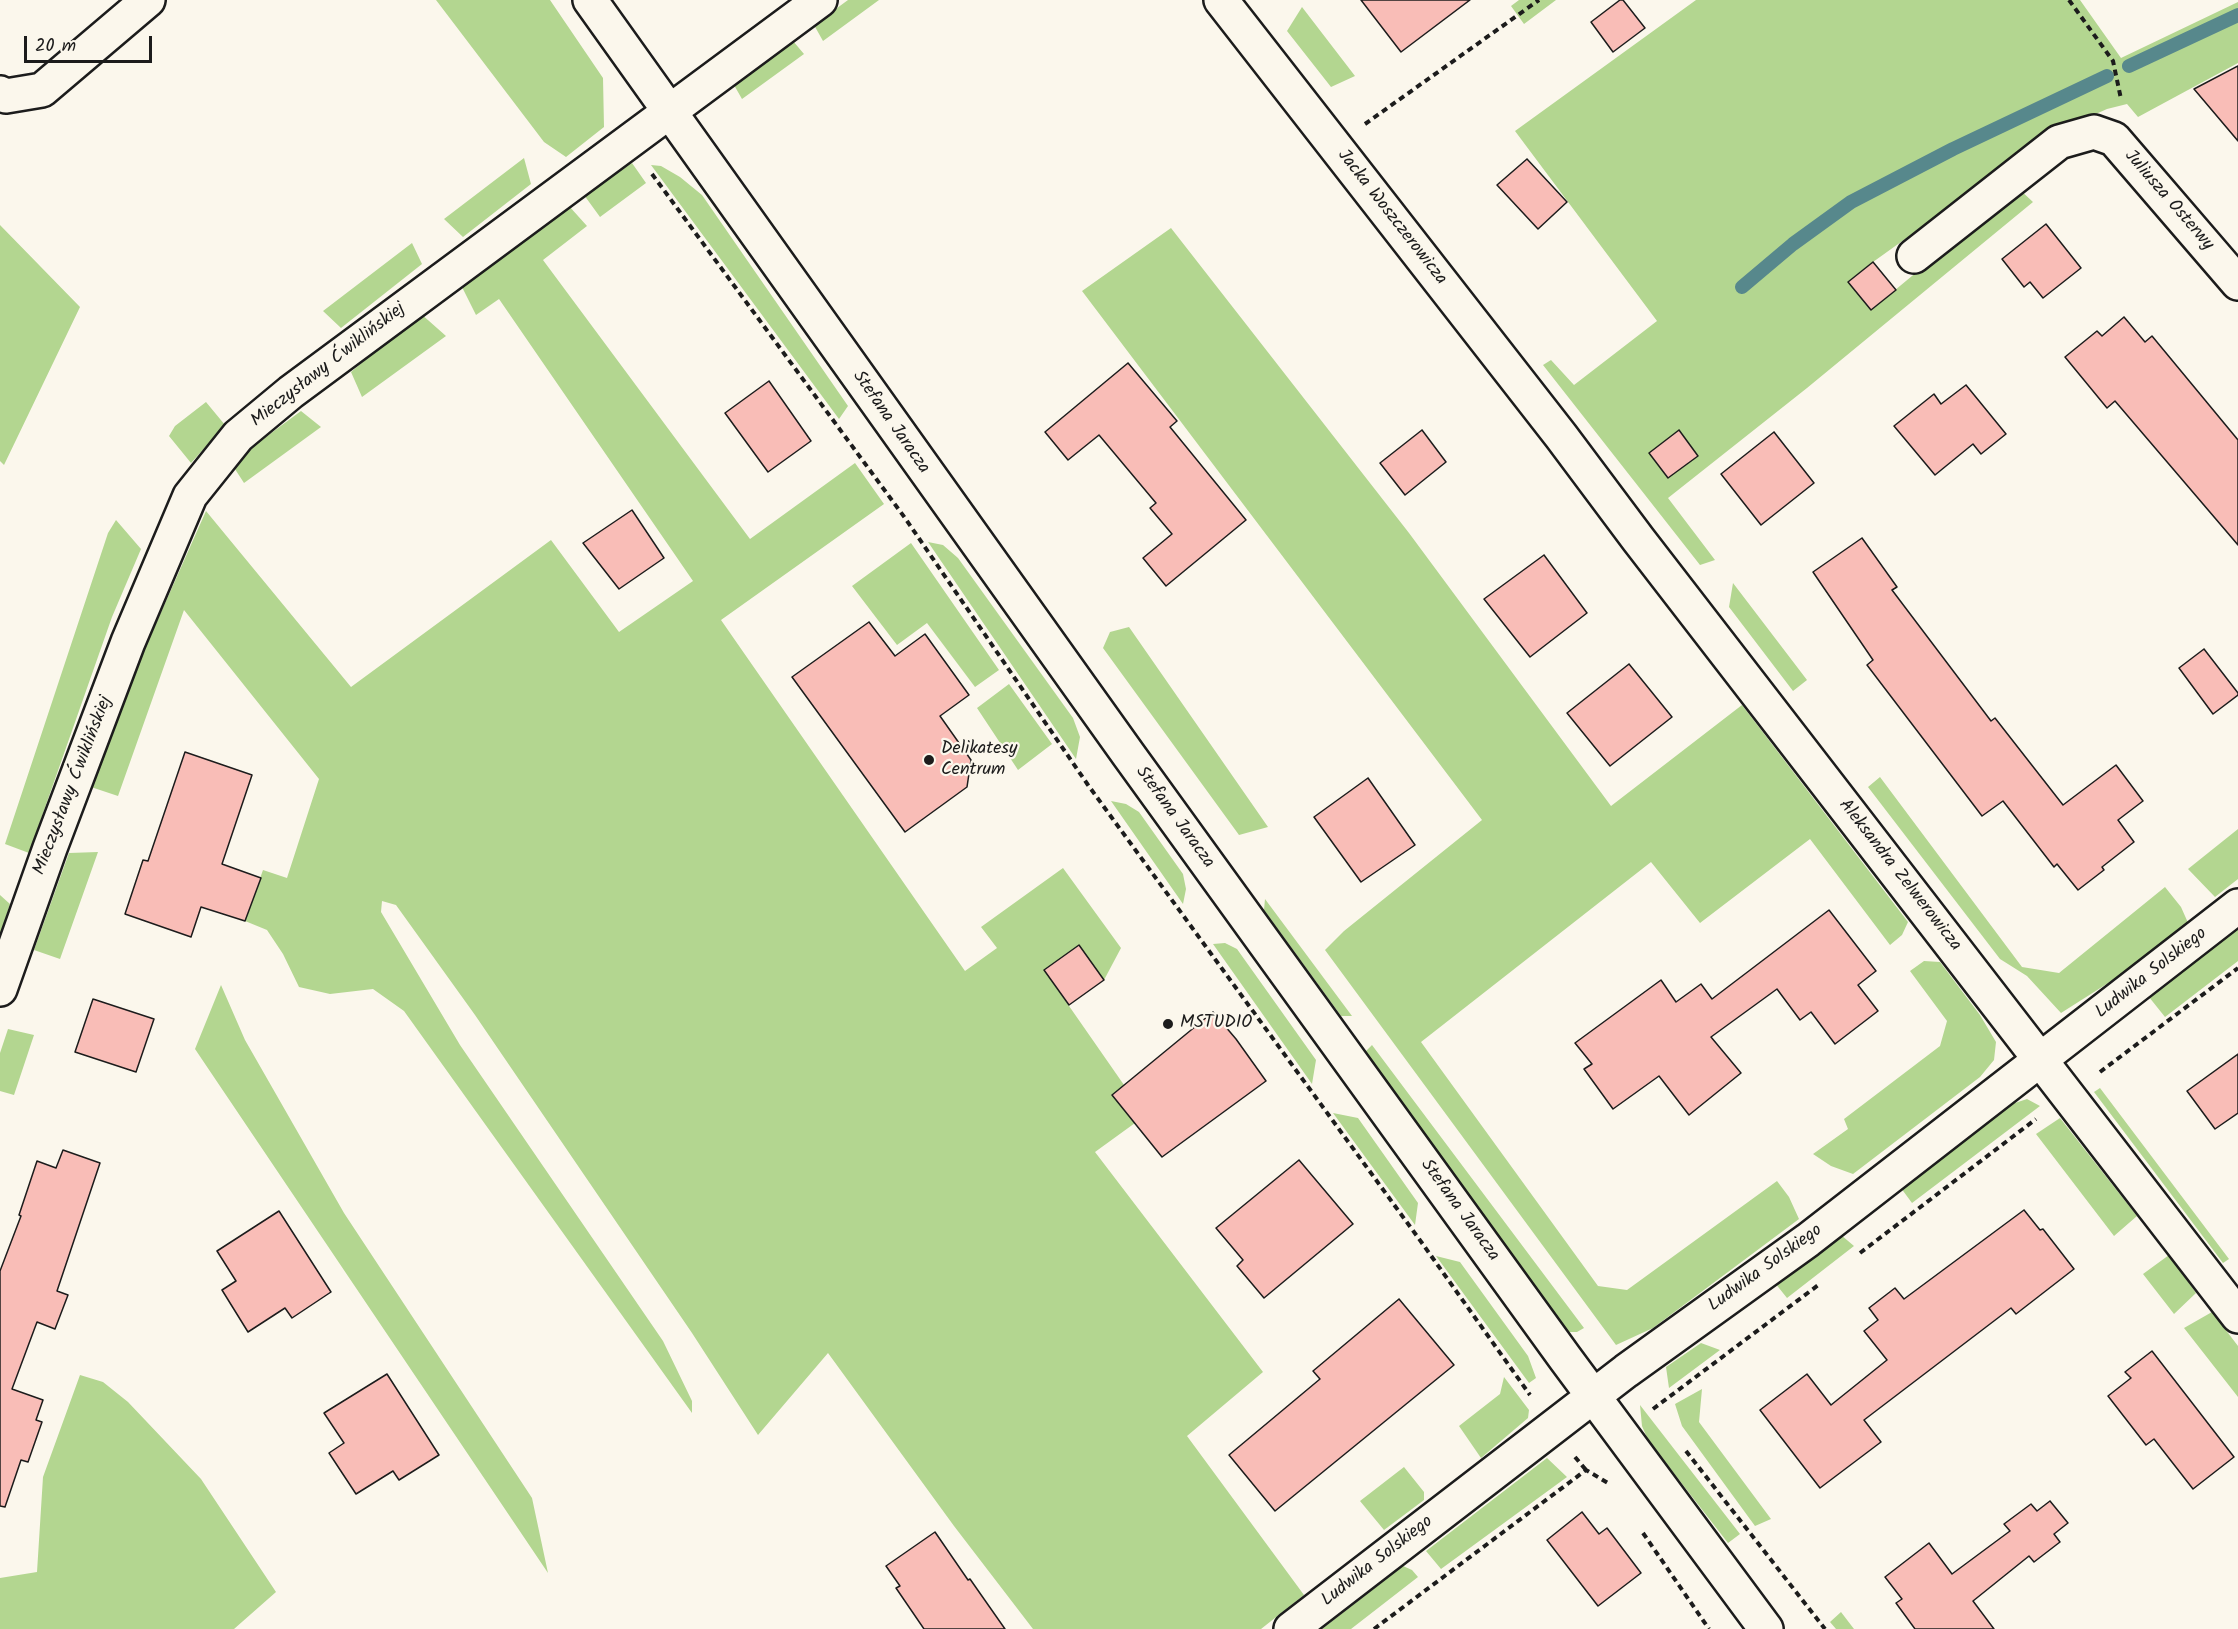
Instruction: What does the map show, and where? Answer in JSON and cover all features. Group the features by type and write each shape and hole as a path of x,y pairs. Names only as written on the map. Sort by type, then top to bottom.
{"street":[{"path":"0,93 6,96 42,90 148,0"},
{"name":"Stefana Jaracza","path":"590,0 953,511 1593,1397 1766,1629"},
{"name":"Mieczysławy Ćwiklińskiej","path":"0,989 50,848 128,642 190,496 238,436 291,392 820,0"},
{"name":"Jacka Woszczerowicza","path":"1221,0 1561,436"},
{"name":"Juliusza Osterwy","path":"1914,256 2060,142 2094,132 2114,139 2238,283"},
{"name":"Aleksandra Zelwerowicza","path":"1561,436 2238,1316"},
{"name":"Ludwika Solskiego","path":"1291,1629 1593,1397 1808,1239 2238,906"}],"path":[{"path":"1335,145 1539,0"},
{"path":"2069,0 2113,62 2121,98 2114,139"},
{"path":"628,142 905,518 1088,784 1553,1428 1586,1470 1610,1485"},
{"path":"1852,1259 2238,968"},
{"path":"1653,1409 1823,1281"},
{"path":"1374,1629 1586,1470"},
{"path":"1636,1524 1709,1629"}],"green space":[{"path":"436,0 550,0 603,78 604,127 566,157 544,142"},
{"path":"848,0 879,0 823,41 814,25"},
{"path":"1519,0 1556,0 1524,24 1511,6"},
{"path":"1696,0 2080,0 2121,58 2238,2 2238,63 2138,117 2127,104 2107,109 2053,133 1848,282 1871,310 2018,188 2033,202 1807,388 1668,498 1715,560 1700,565 1543,365 1551,360 1574,385 1657,321 1515,131"},
{"path":"1302,7 1355,76 1331,87 1287,31"},
{"path":"793,41 804,54 742,99 734,85"},
{"path":"524,158 531,184 463,237 444,219"},
{"path":"632,163 646,183 600,217 584,195"},
{"path":"651,165 661,166 680,177 702,195 848,406 839,419"},
{"path":"569,206 587,226 543,260 750,539 855,463 884,504 721,620 965,971 997,948 981,927 1063,868 1121,948 1104,980 1079,945 1044,970 1124,1085 1112,1095 1135,1123 1095,1152 1263,1372 1187,1436 1304,1595 1261,1629 1033,1629 954,1526 828,1353 758,1435 692,1333 475,1015 396,905 382,901 381,912 460,1045 663,1341 692,1401 692,1413 404,1011 373,989 330,994 299,987 283,954 267,930 245,921 263,870 287,878 319,779 184,610 118,796 91,787 131,680 206,511 351,687 551,540 619,632 693,581 499,299 476,315 462,287 535,229"},
{"path":"0,225 80,307 4,465 0,461"},
{"path":"1171,228 1409,533 1611,806 1742,705 1908,922 1902,935 1890,945 1810,839 1700,923 1651,862 1421,1042 1598,1286 1627,1290 1777,1181 1789,1197 1799,1219 1653,1328 1616,1345 1325,950 1344,931 1482,820 1082,291"},
{"path":"412,243 422,264 341,328 323,311"},
{"path":"420,313 446,336 362,397 351,372"},
{"path":"206,402 225,425 191,463 169,436 175,426"},
{"path":"301,411 321,427 244,483 233,466 255,445"},
{"path":"116,520 141,549 112,617 29,853 5,844 108,533"},
{"path":"928,542 943,545 958,558 1073,718 1080,737 1076,759"},
{"path":"911,543 999,670 975,687 927,623 897,645 852,586"},
{"path":"1733,583 1807,680 1793,691 1729,607"},
{"path":"1129,627 1268,827 1239,835 1103,648 1110,632"},
{"path":"1009,684 1052,744 1018,770 977,708"},
{"path":"1880,777 2022,967 2059,973 2165,887 2181,907 2189,925 2179,938 2061,1013 2027,976 2000,959 1868,787"},
{"path":"1111,801 1126,804 1139,812 1183,874 1186,889 1183,904"},
{"path":"2238,829 2238,879 2215,897 2188,869"},
{"path":"98,852 60,959 34,950 69,853"},
{"path":"0,895 10,904 0,935"},
{"path":"1265,899 1352,1016 1341,1016 1264,910"},
{"path":"2238,927 2238,961 2165,1017 2149,997"},
{"path":"1225,943 1237,949 1316,1060 1312,1084 1213,944"},
{"path":"1924,961 1940,962 1980,1015 1996,1042 1994,1060 1980,1077 1853,1174 1831,1166 1813,1154 1848,1129 1844,1119 1940,1046 1947,1021 1910,971"},
{"path":"221,985 245,1040 344,1213 532,1498 548,1573 195,1049"},
{"path":"8,1029 34,1035 14,1095 0,1091 0,1053"},
{"path":"1372,1045 1584,1328 1577,1332 1569,1332 1365,1052"},
{"path":"2100,1088 2229,1259 2223,1263 2094,1092"},
{"path":"2027,1099 2040,1106 1912,1203 1898,1184 2006,1106"},
{"path":"1333,1113 1358,1118 1418,1203 1415,1225"},
{"path":"2060,1118 2137,1216 2114,1236 2036,1134"},
{"path":"1841,1235 1854,1246 1787,1298 1775,1283"},
{"path":"2169,1255 2196,1293 2174,1314 2143,1274"},
{"path":"1436,1256 1460,1262 1528,1356 1536,1378 1529,1383"},
{"path":"2212,1312 2238,1346 2238,1397 2184,1328"},
{"path":"1701,1343 1720,1350 1669,1388 1666,1367"},
{"path":"80,1375 103,1382 128,1402 201,1479 276,1592 234,1629 0,1629 0,1578 37,1572 43,1477"},
{"path":"1504,1377 1529,1410 1528,1418 1481,1458 1459,1426 1500,1394"},
{"path":"1702,1389 1699,1422 1771,1519 1755,1526 1682,1426 1675,1404"},
{"path":"1640,1405 1740,1534 1728,1543 1648,1440 1642,1426"},
{"path":"1547,1458 1567,1477 1441,1569 1426,1551"},
{"path":"1404,1467 1424,1492 1424,1500 1384,1530 1360,1501"},
{"path":"1403,1566 1412,1570 1418,1577 1351,1629 1322,1629"},
{"path":"1841,1612 1854,1629 1836,1629 1830,1622"}],"building":[{"path":"1361,0 1470,0 1401,52"},
{"path":"1623,0 1645,28 1613,52 1591,22"},
{"path":"2238,66 2238,141 2194,89"},
{"path":"1527,159 1567,202 1538,229 1497,185"},
{"path":"2046,224 2081,268 2043,298 2030,282 2024,287 2002,259"},
{"path":"1873,262 1896,290 1871,310 1848,282"},
{"path":"2124,317 2145,342 2152,336 2238,440 2238,545 2115,401 2107,408 2065,357 2097,331 2102,336"},
{"path":"1128,363 1177,421 1170,427 1246,520 1166,586 1143,558 1172,534 1150,508 1156,503 1099,435 1068,460 1045,432"},
{"path":"769,381 811,441 768,472 725,413"},
{"path":"1966,385 2006,434 1981,454 1973,444 1935,475 1894,426 1934,394 1941,404"},
{"path":"1422,430 1446,462 1405,495 1380,463"},
{"path":"1679,430 1698,456 1668,478 1649,453"},
{"path":"1774,432 1814,483 1761,525 1721,474"},
{"path":"632,510 664,558 619,589 583,543"},
{"path":"1862,538 1897,587 1892,590 1991,721 1995,718 2063,805 2116,765 2143,801 2118,820 2134,842 2102,867 2104,870 2078,890 2057,864 2054,867 2003,801 1982,816 1867,665 1873,660 1813,572"},
{"path":"1544,555 1587,613 1530,657 1484,599"},
{"path":"869,622 895,656 925,634 969,695 940,716 971,760 967,787 905,832 792,677"},
{"path":"2204,649 2238,693 2213,714 2179,668"},
{"path":"1629,664 1672,717 1610,766 1567,713"},
{"path":"185,752 252,775 222,864 261,878 245,921 201,907 191,937 125,914 143,860 148,861"},
{"path":"1368,778 1415,845 1361,882 1314,817"},
{"path":"1829,910 1876,971 1858,985 1878,1011 1835,1044 1811,1012 1800,1020 1777,989 1711,1037 1741,1073 1689,1115 1659,1076 1613,1109 1584,1069 1592,1064 1575,1043 1661,980 1676,1002 1701,984 1712,999"},
{"path":"1079,945 1104,980 1069,1005 1044,970"},
{"path":"93,999 154,1019 136,1072 75,1052"},
{"path":"1213,1012 1266,1081 1162,1157 1112,1095"},
{"path":"2238,1054 2238,1113 2215,1129 2187,1091"},
{"path":"63,1150 100,1163 57,1291 68,1295 55,1329 37,1322 12,1389 43,1400 36,1420 42,1422 28,1462 21,1460 5,1507 0,1506 0,1271 21,1216 19,1215 37,1161 56,1168"},
{"path":"1299,1160 1353,1224 1264,1298 1237,1266 1243,1260 1216,1228"},
{"path":"2024,1210 2040,1230 2043,1229 2074,1269 2016,1314 2011,1308 1864,1420 1881,1442 1820,1488 1760,1410 1807,1374 1831,1405 1887,1360 1864,1331 1878,1320 1869,1308 1895,1288 1904,1299"},
{"path":"279,1211 331,1292 292,1318 285,1308 248,1332 222,1290 236,1281 217,1251"},
{"path":"1399,1299 1454,1365 1275,1511 1229,1455 1320,1379 1313,1371"},
{"path":"2152,1351 2234,1457 2193,1489 2154,1439 2146,1445 2108,1396 2131,1378 2125,1372"},
{"path":"387,1374 439,1455 399,1480 393,1471 356,1494 329,1453 344,1443 324,1413"},
{"path":"2050,1501 2068,1523 2054,1534 2060,1542 2034,1562 2029,1556 1973,1601 1994,1629 1915,1629 1896,1603 1902,1599 1885,1577 1929,1543 1952,1574 2010,1531 2004,1524 2031,1504 2037,1511"},
{"path":"1582,1512 1599,1534 1607,1528 1641,1573 1598,1606 1547,1540"},
{"path":"935,1532 1005,1629 924,1629 896,1588 900,1586 886,1566"}],"waterway":[{"path":"2129,66 2238,15"},
{"path":"1742,287 1793,244 1851,202 1953,149 2107,76"}],"place":[{"name":"Delikatesy Centrum","path":"929,760"},
{"name":"MSTUDIO","path":"1168,1024"}]}
